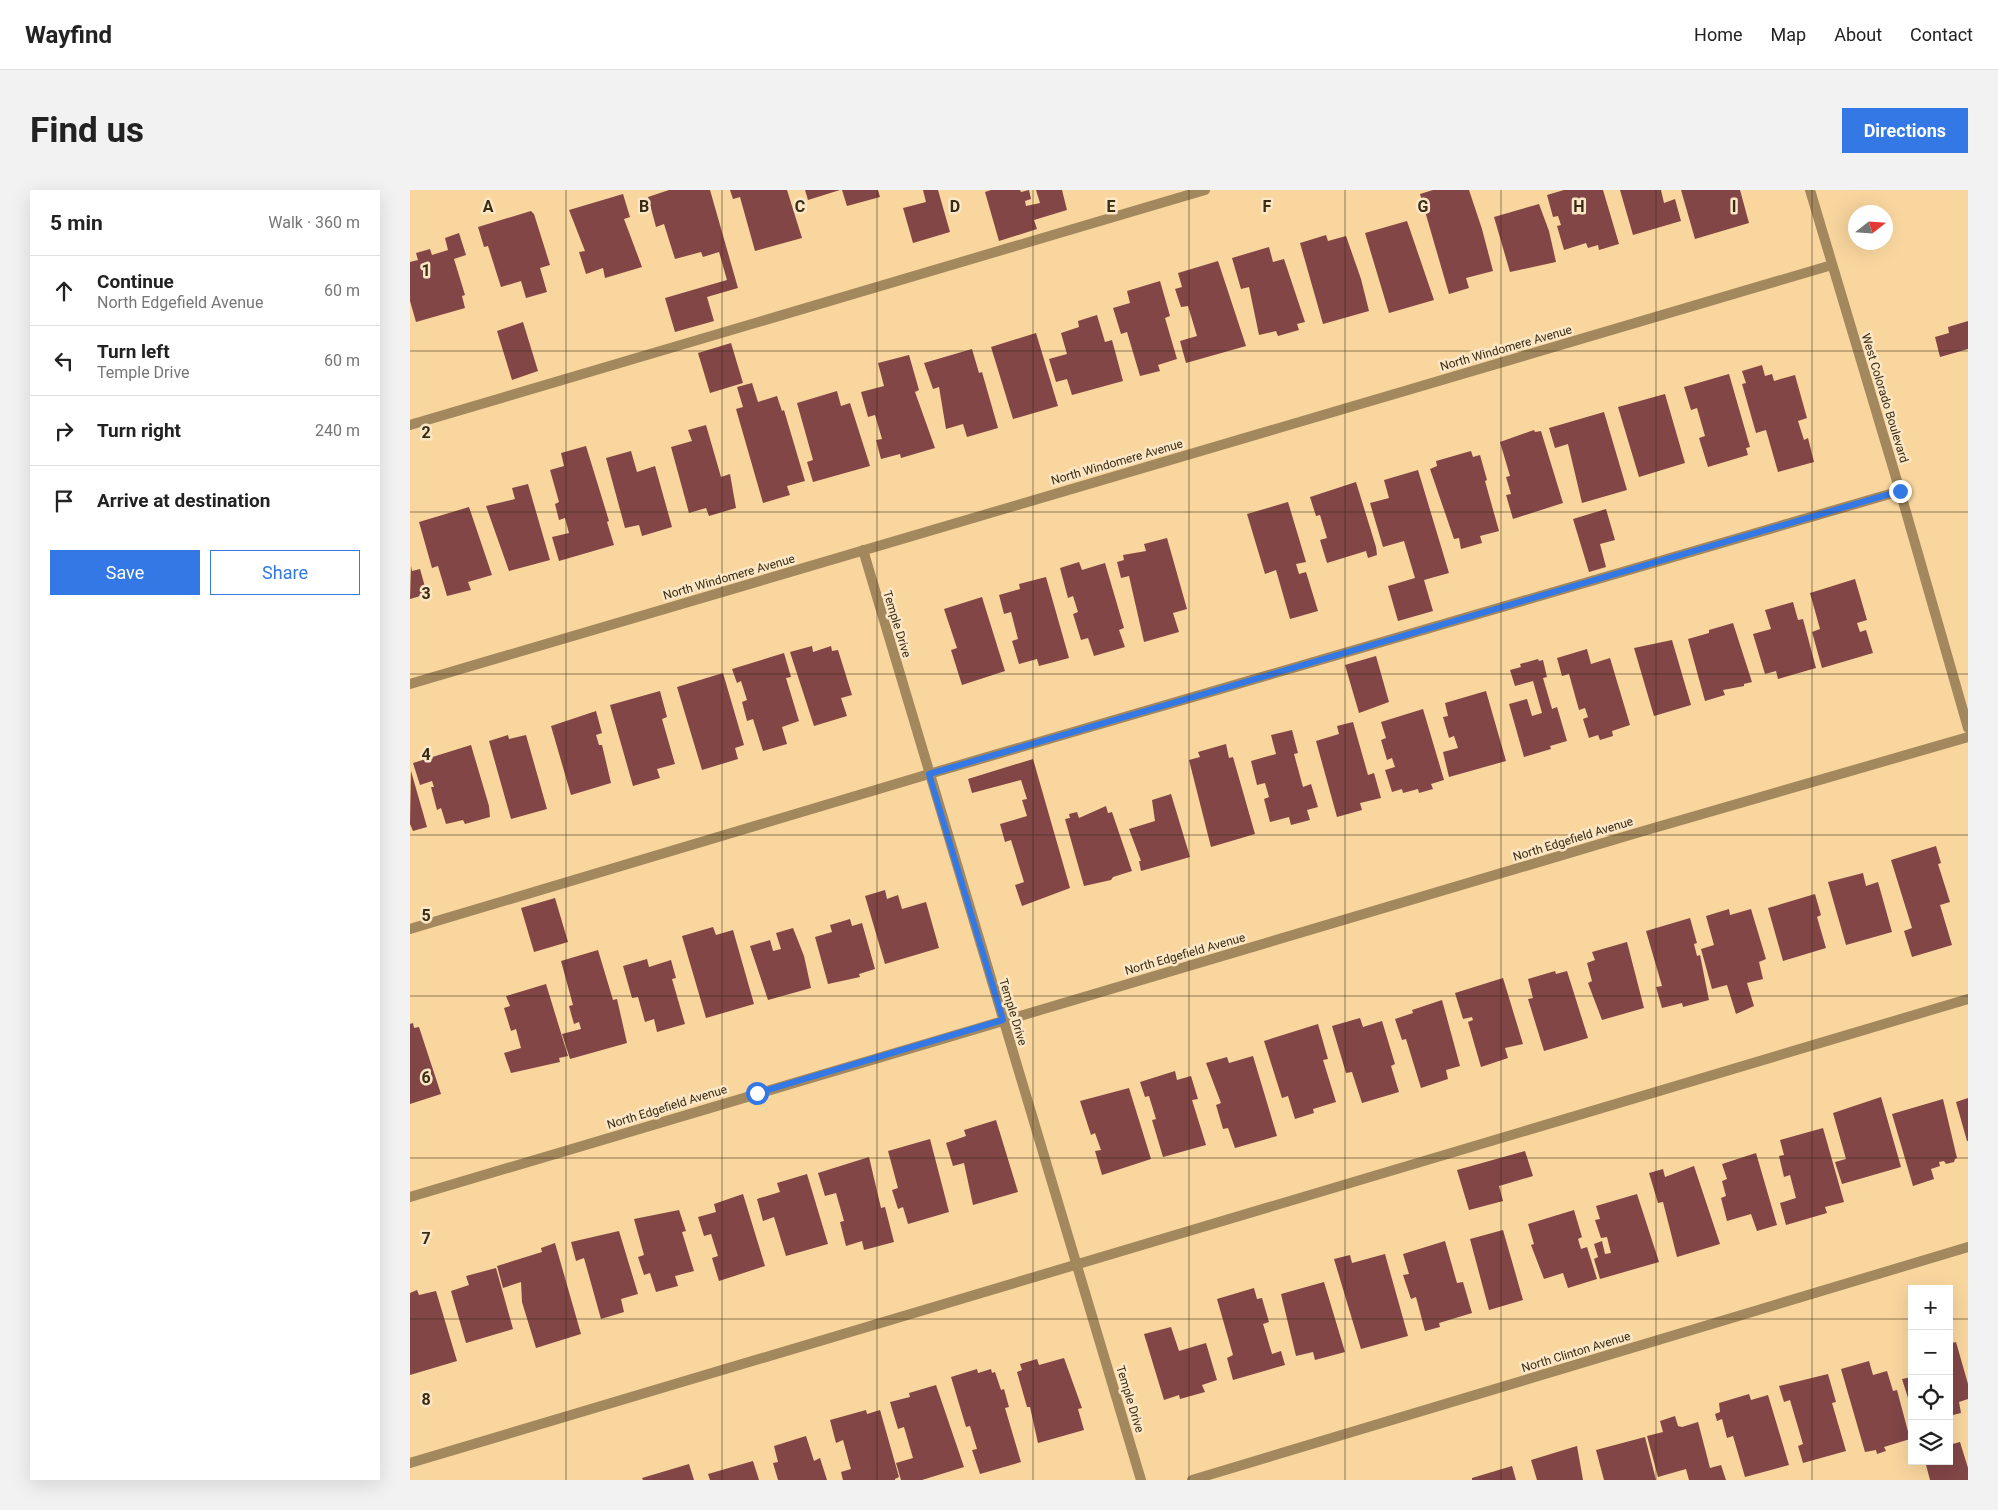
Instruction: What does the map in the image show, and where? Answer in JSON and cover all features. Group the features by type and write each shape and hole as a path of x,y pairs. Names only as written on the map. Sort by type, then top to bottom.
{"street":[{"path":"410,425 1205,190"},
{"name":"West Colorado Boulevard","path":"1810,190 1900,491 1968,728"},
{"name":"North Windomere Avenue","path":"410,684 1832,265"},
{"path":"410,929 929,774 1900,491"},
{"name":"Temple Drive","path":"863,550 1141,1480"},
{"name":"North Edgefield Avenue","path":"410,1197 1649,829 1968,737"},
{"path":"410,1463 1968,998"},
{"name":"North Clinton Avenue","path":"1192,1480 1968,1247"}],"building":[{"path":"669,190 710,190 738,288 707,297 714,321 675,332 665,298 727,280 719,252 703,257 701,252 675,259 664,224 656,227 648,197"},
{"path":"730,190 787,190 802,238 755,251 740,197 733,199"},
{"path":"805,190 840,190 808,200"},
{"path":"842,190 878,190 880,197 847,206"},
{"path":"923,190 938,190 950,232 913,243 903,208 926,202"},
{"path":"991,190 1020,190 1021,192 1029,190 1031,199 1025,201 1026,206 1040,203 1036,190 1062,190 1067,210 1034,220 1037,229 999,241 985,192"},
{"path":"1433,190 1469,190 1493,271 1466,278 1469,288 1449,294 1420,194"},
{"path":"1564,190 1603,190 1619,244 1599,250 1598,245 1588,248 1586,243 1564,250 1557,226 1561,225 1558,216 1553,217 1547,195"},
{"path":"1620,190 1661,190 1664,203 1675,199 1681,221 1633,235"},
{"path":"1681,190 1740,190 1749,223 1695,239"},
{"path":"623,194 630,217 624,219 642,267 605,278 603,268 586,274 579,252 585,251 569,210"},
{"path":"1539,204 1549,231 1556,262 1510,272 1494,217"},
{"path":"531,211 534,214 550,265 540,268 547,292 526,298 521,281 501,287 488,246 484,247 478,227"},
{"path":"1407,221 1434,300 1389,313 1365,233"},
{"path":"459,233 466,255 454,259 465,295 462,296 465,308 416,322 410,301 410,262 418,260 416,253 430,249 432,255 448,250 445,238"},
{"path":"1326,235 1328,241 1346,236 1361,279 1369,311 1323,324 1300,243"},
{"path":"1269,247 1273,262 1284,259 1305,322 1297,324 1299,330 1278,336 1276,331 1259,335 1249,287 1241,289 1232,258"},
{"path":"1218,261 1246,346 1186,363 1180,341 1197,336 1188,306 1181,307 1175,289 1182,287 1178,273"},
{"path":"1160,281 1170,316 1165,318 1177,359 1158,365 1160,371 1140,376 1127,332 1121,334 1113,308 1130,303 1127,291"},
{"path":"1097,315 1105,342 1112,340 1123,381 1072,395 1067,379 1056,382 1049,359 1067,354 1061,333 1079,327 1078,321"},
{"path":"1968,321 1968,349 1940,357 1935,337 1949,333 1948,327"},
{"path":"523,322 538,371 512,380 497,331"},
{"path":"1036,333 1058,406 1013,419 991,347"},
{"path":"731,343 743,383 710,393 698,353"},
{"path":"972,349 979,373 982,372 998,428 967,437 963,424 946,429 939,387 933,389 924,363"},
{"path":"909,355 919,390 915,392 935,448 901,458 900,454 881,459 876,440 882,439 875,415 868,417 861,392 884,386 878,363"},
{"path":"1762,365 1765,376 1772,374 1774,381 1795,375 1807,418 1798,421 1804,440 1808,438 1814,462 1778,472 1766,430 1756,433 1742,384 1746,383 1742,371"},
{"path":"1729,374 1750,447 1746,448 1748,455 1708,467 1699,438 1705,436 1697,408 1691,410 1684,387"},
{"path":"752,383 758,402 777,396 782,411 784,410 805,481 787,486 790,495 763,503 736,409 743,407 737,387"},
{"path":"837,391 841,406 850,403 870,466 813,482 807,462 813,460 797,403"},
{"path":"1665,394 1685,463 1639,477 1618,407"},
{"path":"1604,412 1627,490 1582,503 1568,444 1555,448 1549,428"},
{"path":"706,425 721,477 730,474 736,508 709,516 706,508 689,513 671,447 692,441 688,430"},
{"path":"1534,430 1535,432 1541,431 1563,503 1513,519 1506,495 1511,494 1506,477 1510,476 1500,442"},
{"path":"586,446 609,521 607,522 614,545 559,561 552,537 569,533 565,518 559,520 555,504 559,502 550,470 564,466 561,453"},
{"path":"631,451 637,472 655,466 672,527 642,536 639,525 625,528 606,458"},
{"path":"1471,451 1473,457 1480,455 1499,531 1480,536 1482,543 1461,549 1459,538 1454,539 1430,469 1437,466 1436,461"},
{"path":"1418,470 1449,573 1424,580 1433,611 1398,621 1388,586 1415,578 1404,541 1383,547 1370,503 1389,498 1384,480"},
{"path":"1356,482 1377,555 1368,558 1366,551 1327,563 1320,540 1327,538 1320,515 1316,516 1310,497"},
{"path":"528,484 550,560 509,571 486,506 515,499 512,488"},
{"path":"1288,502 1306,562 1296,564 1299,574 1306,572 1318,611 1290,619 1276,570 1265,574 1247,514"},
{"path":"469,507 492,575 468,582 471,590 447,596 438,566 432,568 419,522"},
{"path":"1606,509 1615,540 1600,544 1606,567 1589,572 1573,519"},
{"path":"1167,538 1187,609 1173,613 1179,632 1144,642 1129,576 1121,578 1117,562 1124,560 1123,555 1146,551 1144,544"},
{"path":"1079,562 1082,570 1105,563 1124,628 1119,630 1125,647 1094,656 1088,638 1081,640 1073,614 1078,612 1073,596 1068,598 1060,568"},
{"path":"411,566 412,571 420,569 427,594 410,599"},
{"path":"1046,577 1069,658 1039,666 1037,659 1019,664 1012,641 1018,639 1011,612 1004,614 999,595 1020,589 1019,584"},
{"path":"1855,579 1867,620 1857,623 1860,632 1866,630 1873,653 1822,668 1812,632 1820,629 1810,593"},
{"path":"982,597 1005,671 962,685 951,650 957,648 944,609"},
{"path":"1793,602 1798,620 1803,619 1816,668 1778,679 1776,671 1765,674 1753,634 1771,629 1765,610"},
{"path":"1733,623 1752,682 1744,684 1744,686 1723,690 1725,695 1705,701 1688,639"},
{"path":"1672,640 1691,705 1654,716 1634,648"},
{"path":"812,646 813,652 831,646 832,651 838,650 852,695 841,698 847,716 814,726 790,652"},
{"path":"1587,649 1591,664 1610,658 1630,725 1612,731 1613,736 1600,740 1598,735 1589,738 1583,719 1588,717 1585,708 1579,710 1569,674 1562,676 1557,658"},
{"path":"784,653 791,677 786,678 799,721 782,727 787,744 763,751 753,719 747,721 742,702 747,700 741,681 737,683 732,669"},
{"path":"1376,656 1389,702 1359,713 1345,665"},
{"path":"1538,659 1539,661 1543,660 1547,677 1543,678 1552,709 1557,707 1567,741 1550,746 1551,749 1524,757 1509,704 1527,699 1532,716 1542,713 1533,681 1515,686 1510,670 1521,667 1520,664"},
{"path":"723,673 744,745 735,748 738,759 702,770 677,687"},
{"path":"660,691 667,717 662,719 675,764 657,769 660,778 633,786 610,705"},
{"path":"1486,691 1506,761 1449,777 1443,752 1458,748 1454,736 1449,738 1443,717 1448,716 1445,703"},
{"path":"1423,709 1444,780 1431,784 1433,789 1419,793 1418,789 1403,793 1402,789 1392,792 1385,770 1395,767 1392,758 1387,760 1381,740 1386,738 1381,722"},
{"path":"596,711 602,733 596,735 599,745 602,745 611,783 571,795 551,726"},
{"path":"1353,722 1368,775 1374,773 1381,798 1360,803 1362,810 1337,817 1316,741 1339,734 1337,726"},
{"path":"1292,730 1298,753 1294,754 1303,787 1311,784 1318,807 1307,810 1310,820 1291,825 1289,817 1270,822 1264,799 1269,797 1265,783 1257,785 1251,761 1276,754 1271,735"},
{"path":"508,735 509,739 526,735 547,809 511,819 489,741"},
{"path":"1226,744 1229,758 1233,757 1255,834 1211,847 1189,760 1200,757 1198,752"},
{"path":"471,745 489,806 490,817 465,824 463,820 446,824 441,808 437,810 431,787 434,787 432,781 420,785 413,763"},
{"path":"1033,759 1070,888 1022,906 1015,885 1024,882 1011,840 1005,842 1000,824 1027,816 1022,800 1027,799 1021,780 972,793 968,779"},
{"path":"411,771 427,827 413,831 410,824"},
{"path":"1171,794 1190,857 1141,871 1139,861 1141,861 1129,829 1155,821 1152,800"},
{"path":"1106,806 1108,813 1112,812 1132,871 1113,877 1111,880 1084,886 1065,819 1070,818 1069,814 1077,812 1079,818"},
{"path":"1936,846 1941,863 1938,864 1950,902 1940,905 1952,945 1912,957 1904,931 1912,928 1891,860"},
{"path":"1863,873 1866,886 1878,882 1892,932 1846,945 1828,882"},
{"path":"885,890 887,899 898,895 902,909 926,902 939,948 885,964 865,896"},
{"path":"1815,894 1821,915 1817,917 1826,948 1783,961 1768,908"},
{"path":"555,898 568,942 534,952 521,908"},
{"path":"1729,909 1730,915 1751,909 1766,959 1759,962 1763,979 1747,983 1754,1006 1736,1014 1727,985 1712,989 1701,949 1714,945 1706,916"},
{"path":"1690,918 1697,943 1694,944 1697,956 1700,955 1709,1000 1683,1007 1682,1003 1662,1008 1656,987 1662,986 1646,931"},
{"path":"850,919 852,926 862,923 875,969 859,974 860,977 828,984 815,937 832,932 830,925"},
{"path":"713,927 716,935 733,930 754,1004 706,1018 682,936"},
{"path":"793,928 804,956 811,988 768,1000 750,946 770,940 773,951 781,949 776,933"},
{"path":"1627,942 1644,1008 1602,1020 1588,983 1592,981 1587,963 1595,960 1592,952"},
{"path":"598,950 613,1000 617,999 627,1043 570,1059 562,1034 581,1029 579,1022 574,1024 569,1006 573,1005 561,961"},
{"path":"647,959 649,967 671,960 676,978 672,979 685,1024 657,1032 654,1019 645,1022 638,997 632,998 623,966"},
{"path":"1555,971 1556,974 1567,971 1588,1038 1544,1051 1528,999 1533,998 1528,979"},
{"path":"1503,978 1523,1044 1505,1048 1508,1058 1481,1067 1468,1022 1473,1020 1472,1017 1463,1019 1455,993"},
{"path":"546,984 568,1056 559,1058 560,1062 511,1073 504,1053 521,1048 516,1029 511,1031 504,1008 510,1006 506,996"},
{"path":"1442,1000 1460,1066 1446,1070 1448,1079 1421,1088 1406,1039 1402,1040 1395,1019 1413,1013 1412,1010"},
{"path":"1360,1018 1363,1027 1382,1021 1395,1064 1391,1066 1399,1092 1362,1103 1352,1072 1346,1073 1332,1026"},
{"path":"413,1023 414,1028 419,1027 441,1094 410,1104 410,1024"},
{"path":"1318,1024 1328,1059 1323,1060 1336,1102 1313,1109 1314,1113 1295,1119 1288,1096 1282,1098 1264,1041"},
{"path":"1253,1056 1277,1136 1235,1148 1228,1128 1223,1129 1216,1105 1221,1103 1206,1063 1227,1057 1229,1063"},
{"path":"1175,1071 1177,1080 1191,1076 1198,1099 1192,1100 1206,1145 1163,1157 1152,1120 1156,1119 1149,1096 1145,1097 1140,1082"},
{"path":"1129,1088 1151,1159 1102,1175 1095,1151 1101,1150 1095,1133 1091,1135 1080,1101"},
{"path":"1881,1097 1901,1167 1842,1184 1835,1162 1846,1159 1833,1113"},
{"path":"1968,1098 1968,1141 1967,1141 1956,1102"},
{"path":"1943,1099 1957,1158 1954,1162 1946,1164 1944,1161 1939,1162 1940,1166 1931,1169 1934,1179 1913,1186 1892,1114"},
{"path":"996,1120 1018,1192 973,1205 964,1163 953,1166 946,1143 966,1136 964,1130"},
{"path":"1823,1128 1844,1202 1825,1207 1827,1213 1786,1225 1780,1203 1796,1198 1790,1175 1784,1177 1779,1156 1784,1155 1780,1140"},
{"path":"930,1139 949,1212 908,1224 903,1207 898,1209 892,1190 898,1188 888,1151"},
{"path":"1525,1151 1533,1176 1499,1186 1503,1201 1469,1210 1457,1170"},
{"path":"1756,1153 1777,1225 1757,1231 1751,1214 1727,1221 1721,1198 1726,1196 1722,1181 1727,1179 1722,1164"},
{"path":"869,1157 881,1208 885,1207 894,1242 864,1250 862,1241 846,1246 840,1222 844,1221 836,1193 825,1196 818,1173"},
{"path":"1694,1166 1720,1244 1677,1257 1663,1202 1658,1203 1649,1173 1663,1169 1665,1177"},
{"path":"807,1174 828,1244 786,1256 774,1217 763,1221 757,1199 780,1192 777,1183"},
{"path":"743,1194 765,1266 719,1281 712,1258 718,1256 711,1234 704,1236 698,1217 716,1212 714,1204"},
{"path":"1637,1194 1659,1262 1600,1279 1594,1259 1598,1257 1594,1244 1602,1241 1605,1254 1611,1253 1607,1237 1601,1238 1595,1220 1600,1219 1596,1206"},
{"path":"679,1210 686,1231 682,1232 694,1271 675,1276 678,1286 656,1292 650,1273 644,1275 638,1257 644,1255 634,1219"},
{"path":"1574,1210 1582,1237 1578,1239 1581,1249 1587,1247 1597,1279 1568,1288 1563,1273 1544,1279 1531,1245 1534,1244 1528,1224"},
{"path":"1503,1230 1523,1300 1489,1310 1470,1239"},
{"path":"619,1231 638,1294 621,1299 624,1312 601,1319 584,1258 576,1261 571,1242"},
{"path":"1445,1241 1457,1283 1463,1282 1472,1313 1439,1323 1440,1327 1425,1331 1416,1297 1411,1299 1403,1275 1409,1274 1403,1254"},
{"path":"555,1243 581,1334 536,1348 522,1302 521,1282 503,1288 497,1266 542,1252 541,1248"},
{"path":"1385,1254 1408,1336 1361,1349 1334,1259 1350,1255 1352,1263"},
{"path":"496,1268 513,1329 466,1343 451,1291 469,1285 466,1276"},
{"path":"1324,1282 1345,1352 1315,1360 1313,1352 1296,1356 1281,1294"},
{"path":"1254,1288 1257,1299 1262,1298 1269,1322 1263,1324 1272,1354 1281,1351 1285,1365 1233,1380 1227,1358 1233,1355 1217,1299"},
{"path":"417,1290 419,1295 436,1291 457,1361 410,1375 410,1293"},
{"path":"1171,1327 1179,1351 1206,1343 1217,1380 1202,1385 1205,1392 1180,1399 1179,1395 1164,1400 1144,1334"},
{"path":"1956,1342 1968,1384 1968,1399 1959,1402 1961,1413 1953,1415 1953,1375 1953,1343"},
{"path":"1064,1358 1082,1408 1078,1409 1084,1430 1038,1443 1030,1407 1027,1407 1017,1372 1022,1370 1020,1364 1037,1359 1039,1365"},
{"path":"1869,1361 1873,1375 1887,1371 1893,1391 1897,1390 1908,1431 1908,1440 1884,1447 1886,1451 1877,1454 1876,1450 1865,1452 1841,1369"},
{"path":"977,1369 978,1373 991,1369 992,1373 995,1372 1001,1390 1004,1389 1009,1407 1005,1408 1021,1462 980,1474 972,1450 977,1449 970,1426 966,1427 951,1377"},
{"path":"1828,1374 1836,1402 1832,1403 1846,1451 1803,1463 1798,1446 1803,1444 1790,1400 1784,1402 1779,1386"},
{"path":"1908,1378 1908,1398 1902,1379"},
{"path":"936,1385 964,1467 922,1480 901,1480 896,1463 913,1458 904,1427 898,1429 890,1402 910,1397 909,1393"},
{"path":"1749,1394 1751,1400 1768,1395 1789,1465 1745,1477 1733,1436 1727,1438 1722,1419 1717,1421 1715,1414 1720,1412 1719,1403"},
{"path":"866,1410 867,1414 880,1410 899,1477 895,1480 843,1480 841,1472 851,1469 843,1440 836,1443 830,1420"},
{"path":"1675,1416 1678,1426 1682,1427 1698,1422 1710,1468 1721,1465 1726,1480 1689,1480 1686,1469 1658,1477 1647,1436 1663,1432 1660,1421"},
{"path":"806,1436 814,1461 820,1458 827,1480 778,1480 773,1463 778,1462 774,1446"},
{"path":"1645,1437 1656,1480 1604,1480 1596,1450"},
{"path":"1960,1442 1968,1468 1968,1480 1930,1480 1926,1465 1953,1465 1953,1444"},
{"path":"1577,1446 1583,1480 1537,1480 1531,1460"},
{"path":"753,1461 759,1480 710,1480 708,1474"},
{"path":"689,1464 694,1480 643,1480 642,1478"},
{"path":"1512,1466 1516,1480 1472,1480 1472,1478"}],"route":[{"path":"757,1093 1003,1020 929,774 1900,491"}]}
